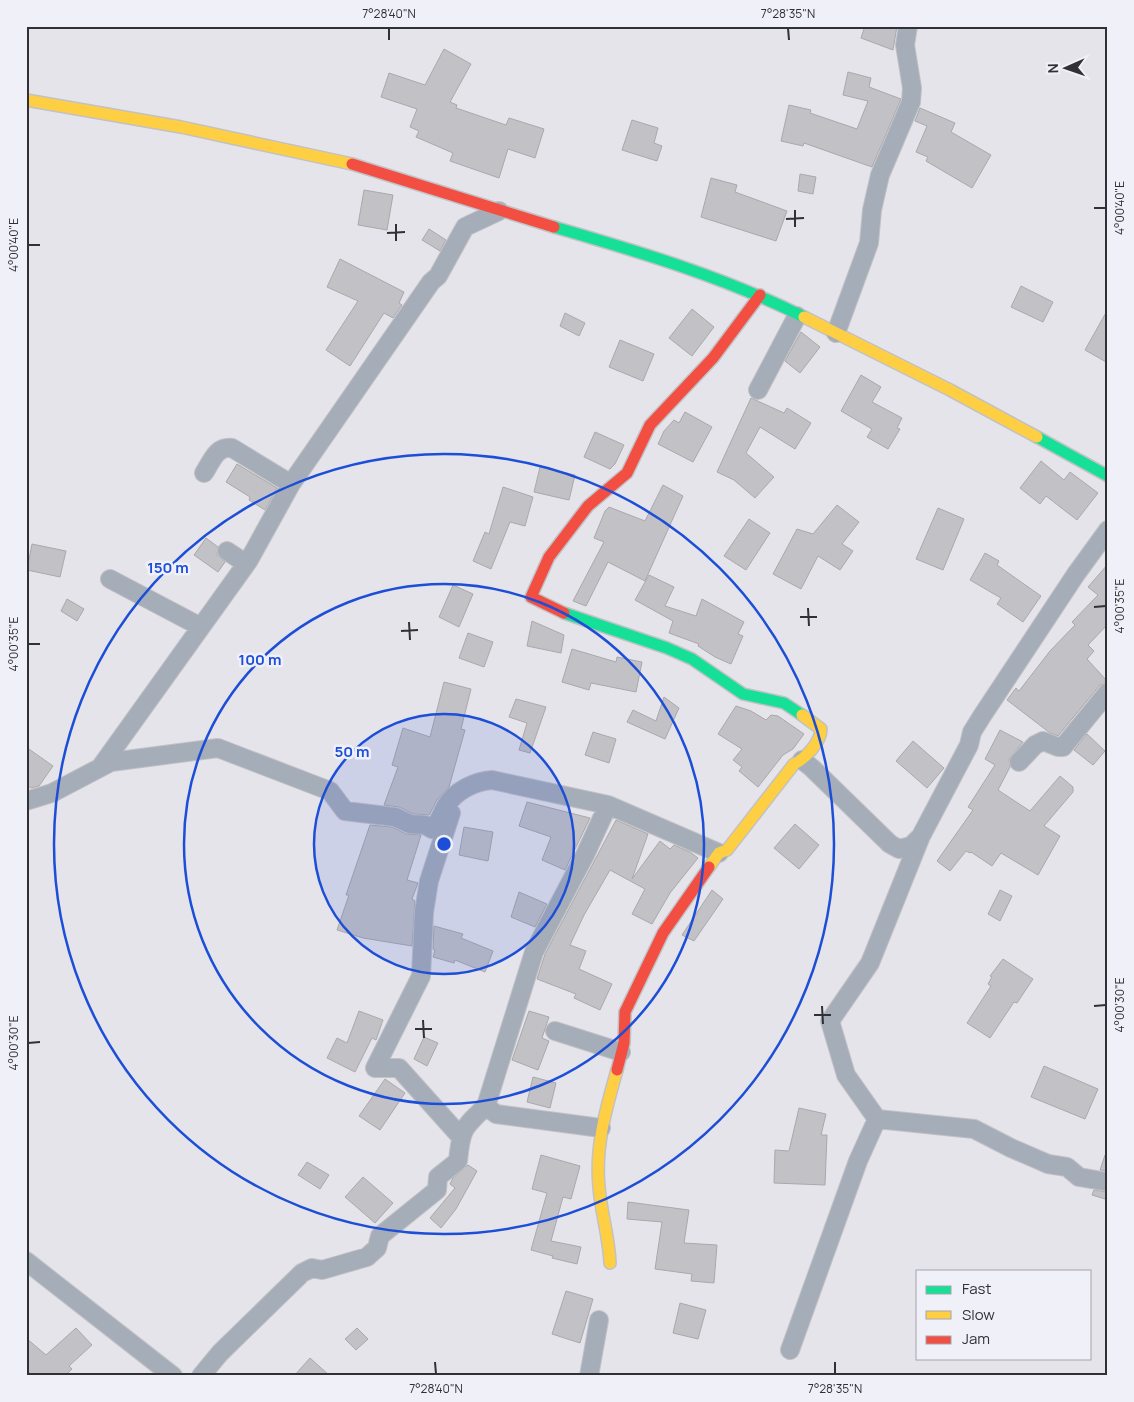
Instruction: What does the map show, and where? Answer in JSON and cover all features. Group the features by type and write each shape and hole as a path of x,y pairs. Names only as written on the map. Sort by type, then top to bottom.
{"street":[{"path":"836,333 869,243 872,210 880,175 911,102 912,88 905,45 908,26"},
{"path":"26,100 181,127 347,162 498,211 665,259 760,295 797,316 836,333 950,390 1108,476"},
{"path":"102,765 249,560 291,484 431,282 438,276 465,227 498,211"},
{"path":"610,1263 609,1240 599,1187 601,1128 621,1052 626,1012 663,933 719,853 726,850 794,764 802,760 822,735 821,729 784,703 743,694 692,659 667,648 560,612 531,597 549,556 588,506 626,473 650,426 712,358 760,295"},
{"path":"758,390 797,316"},
{"path":"204,473 218,451 225,447 232,448 291,484"},
{"path":"1108,530 1076,574 972,732 969,745 921,836 870,963 830,1021 846,1075 878,1119 974,1128 1048,1164 1067,1168 1079,1176 1108,1182"},
{"path":"227,551 242,562 249,560"},
{"path":"110,579 201,627"},
{"path":"1020,762 1035,745 1043,740 1058,748 1063,747 1108,692"},
{"path":"26,801 52,793 102,765 111,762 218,748 330,791 345,811 395,817 410,824 425,825 432,829 438,824 446,804 467,786 479,781 492,780 608,805 719,853"},
{"path":"802,760 890,844 899,849 910,846 921,836"},
{"path":"457,795 429,880 424,912 421,976 375,1068 399,1068 460,1136"},
{"path":"201,1376 220,1353 302,1273 312,1268 322,1270 367,1256 377,1248 380,1236 437,1190 438,1177 458,1161 460,1136 466,1125 486,1106 534,952 585,855 608,805"},
{"path":"555,1031 621,1052"},
{"path":"486,1106 496,1114 601,1128"},
{"path":"790,1350 858,1161 878,1119"},
{"path":"26,1261 173,1376"},
{"path":"589,1376 599,1320"}],"building":[{"path":"865,26 897,26 893,50 861,38"},
{"path":"444,49 471,64 450,102 457,105 456,108 506,125 509,118 544,129 535,158 508,149 499,178 450,161 453,153 416,137 419,131 410,127 417,109 381,97 389,73 425,85"},
{"path":"848,72 871,78 869,87 901,99 872,167 804,143 803,146 781,141 789,105 811,110 810,113 857,129 868,101 843,95"},
{"path":"920,108 955,123 951,132 991,155 972,188 926,161 928,157 916,152 927,126 915,121"},
{"path":"632,120 658,128 654,143 662,146 657,161 622,150"},
{"path":"800,174 816,177 813,194 798,191"},
{"path":"711,178 737,185 735,192 787,211 776,241 701,217"},
{"path":"364,190 393,195 387,230 358,225"},
{"path":"429,229 446,240 440,251 422,240"},
{"path":"340,259 404,292 399,303 402,305 393,318 384,313 350,366 326,350 358,301 327,287"},
{"path":"1021,286 1053,302 1043,322 1011,307"},
{"path":"692,309 714,327 692,356 669,338"},
{"path":"1108,309 1108,363 1085,350"},
{"path":"565,313 585,323 579,336 560,326"},
{"path":"801,332 820,347 800,373 785,361"},
{"path":"620,340 654,354 643,381 609,367"},
{"path":"861,375 881,387 872,402 902,418 897,428 900,429 888,449 867,437 872,429 841,411"},
{"path":"751,398 784,413 787,408 811,423 795,449 760,427 746,453 774,477 755,498 734,480 717,472"},
{"path":"685,412 712,427 693,462 658,444 664,431 674,420 679,423"},
{"path":"595,432 624,445 615,464 610,469 584,457"},
{"path":"1041,461 1064,480 1070,472 1098,493 1077,520 1046,496 1040,504 1020,488"},
{"path":"237,464 277,488 265,510 249,500 250,497 226,482"},
{"path":"540,467 575,475 569,500 534,492"},
{"path":"663,485 683,496 645,581 608,562 586,606 573,601 604,542 594,538 605,511 609,507 645,521"},
{"path":"503,487 533,497 525,526 510,522 491,569 473,561 485,532 489,534"},
{"path":"837,505 859,522 842,544 853,551 840,570 818,556 801,589 773,574 797,529 813,534"},
{"path":"938,508 964,519 943,570 916,559"},
{"path":"749,519 770,533 746,570 724,556"},
{"path":"206,538 218,547 217,555 225,562 218,572 194,555"},
{"path":"32,544 66,551 60,577 27,570"},
{"path":"985,553 999,561 997,565 1041,596 1023,622 997,604 1001,598 970,580"},
{"path":"1108,564 1108,624 1088,645 1094,651 1087,659 1108,682 1100,685 1058,736 1050,733 1007,700 1016,688 1019,691 1050,651 1075,625 1072,622 1098,595 1088,587"},
{"path":"649,575 674,587 665,606 696,616 702,599 744,622 738,634 743,636 731,664 715,657 698,646 699,644 669,633 673,621 635,600"},
{"path":"453,585 473,594 459,627 439,617"},
{"path":"67,599 84,609 77,621 61,611"},
{"path":"532,621 564,635 561,653 527,646"},
{"path":"468,633 493,642 484,667 459,658"},
{"path":"572,649 616,662 617,657 642,662 636,692 591,683 589,690 562,682"},
{"path":"444,682 471,689 461,729 465,730 449,787 437,800 429,815 413,814 399,807 384,805 398,767 392,765 403,728 430,737"},
{"path":"664,697 679,708 665,739 627,722 633,710 656,721"},
{"path":"516,699 546,707 530,753 519,750 527,723 509,717"},
{"path":"736,706 751,711 766,720 771,715 778,716 804,734 793,749 783,755 758,787 739,771 742,767 733,760 742,749 718,734"},
{"path":"1000,730 1023,742 1009,759 1010,767 998,790 1030,811 1060,776 1073,787 1073,792 1044,826 1060,836 1038,875 1001,853 992,866 971,852 966,851 950,871 937,861 973,810 968,807 995,765 985,759"},
{"path":"593,732 616,739 609,763 585,755"},
{"path":"1087,734 1105,751 1093,765 1074,750"},
{"path":"913,741 944,768 927,788 896,761"},
{"path":"26,747 53,766 39,786 31,788 26,785"},
{"path":"527,802 590,818 565,870 542,860 551,837 519,826"},
{"path":"616,820 648,834 632,879 660,841 670,849 674,845 698,858 670,893 652,924 632,914 645,889 610,870 584,915 570,945 586,951 579,969 612,984 600,1010 574,998 576,994 537,979 545,954"},
{"path":"795,824 819,845 799,869 774,848"},
{"path":"370,825 392,827 406,834 421,835 407,880 418,883 412,899 415,901 412,946 363,938 337,930 349,895 346,895"},
{"path":"464,827 493,832 488,861 459,855"},
{"path":"712,890 723,899 694,941 682,935"},
{"path":"1000,890 1012,896 1000,921 988,914"},
{"path":"519,892 547,904 535,927 511,917"},
{"path":"434,926 463,934 461,938 493,951 485,972 455,960 454,963 433,957 435,950 433,949"},
{"path":"1003,959 1033,979 1017,1003 1014,1002 990,1038 967,1023 991,986 988,984 992,977 990,976"},
{"path":"359,1011 383,1020 376,1040 372,1038 355,1072 327,1058 337,1038 347,1043"},
{"path":"529,1011 549,1017 542,1038 549,1041 538,1070 512,1060"},
{"path":"424,1037 438,1043 427,1066 414,1059"},
{"path":"1044,1066 1098,1089 1085,1119 1031,1097"},
{"path":"533,1077 556,1083 550,1108 527,1102"},
{"path":"385,1079 405,1093 380,1130 359,1116"},
{"path":"799,1108 826,1114 821,1135 827,1135 825,1185 774,1183 775,1150 789,1151"},
{"path":"541,1155 580,1166 571,1199 563,1197 551,1241 581,1247 577,1264 552,1258 553,1256 531,1250 547,1193 532,1189"},
{"path":"1105,1155 1108,1156 1108,1171 1100,1170"},
{"path":"307,1162 329,1175 320,1189 298,1175"},
{"path":"468,1165 477,1171 456,1209 441,1228 430,1218 455,1188 450,1184 453,1178"},
{"path":"363,1177 393,1203 375,1223 345,1197"},
{"path":"1094,1190 1107,1192 1105,1199 1092,1195"},
{"path":"628,1202 689,1210 684,1243 717,1245 714,1283 691,1281 692,1274 655,1269 662,1222 627,1219"},
{"path":"566,1291 593,1299 580,1343 552,1334"},
{"path":"680,1303 706,1310 698,1339 673,1333"},
{"path":"76,1328 92,1345 69,1366 72,1369 65,1376 33,1376 26,1369 26,1338 46,1355"},
{"path":"357,1328 368,1339 356,1350 345,1339"},
{"path":"310,1358 330,1376 294,1376"}],"traffic: fast":[{"path":"554,227 681,266 743,290 804,317"},
{"path":"1037,437 1108,476"},
{"path":"564,613 667,648 692,659 743,694 784,703 802,715"}],"traffic: slow":[{"path":"26,100 181,127 352,164"},
{"path":"804,317 950,390 1037,437"},
{"path":"709,867 719,853 727,850 794,764 807,754 815,744 821,729 802,715"},
{"path":"610,1263 598,1172 600,1142 605,1113 617,1070"}],"traffic: jam":[{"path":"352,164 554,227"},
{"path":"564,613 531,597 549,557 588,506 627,473 650,425 713,358 760,295"},
{"path":"617,1070 624,1043 625,1012 663,933 709,867"}]}
